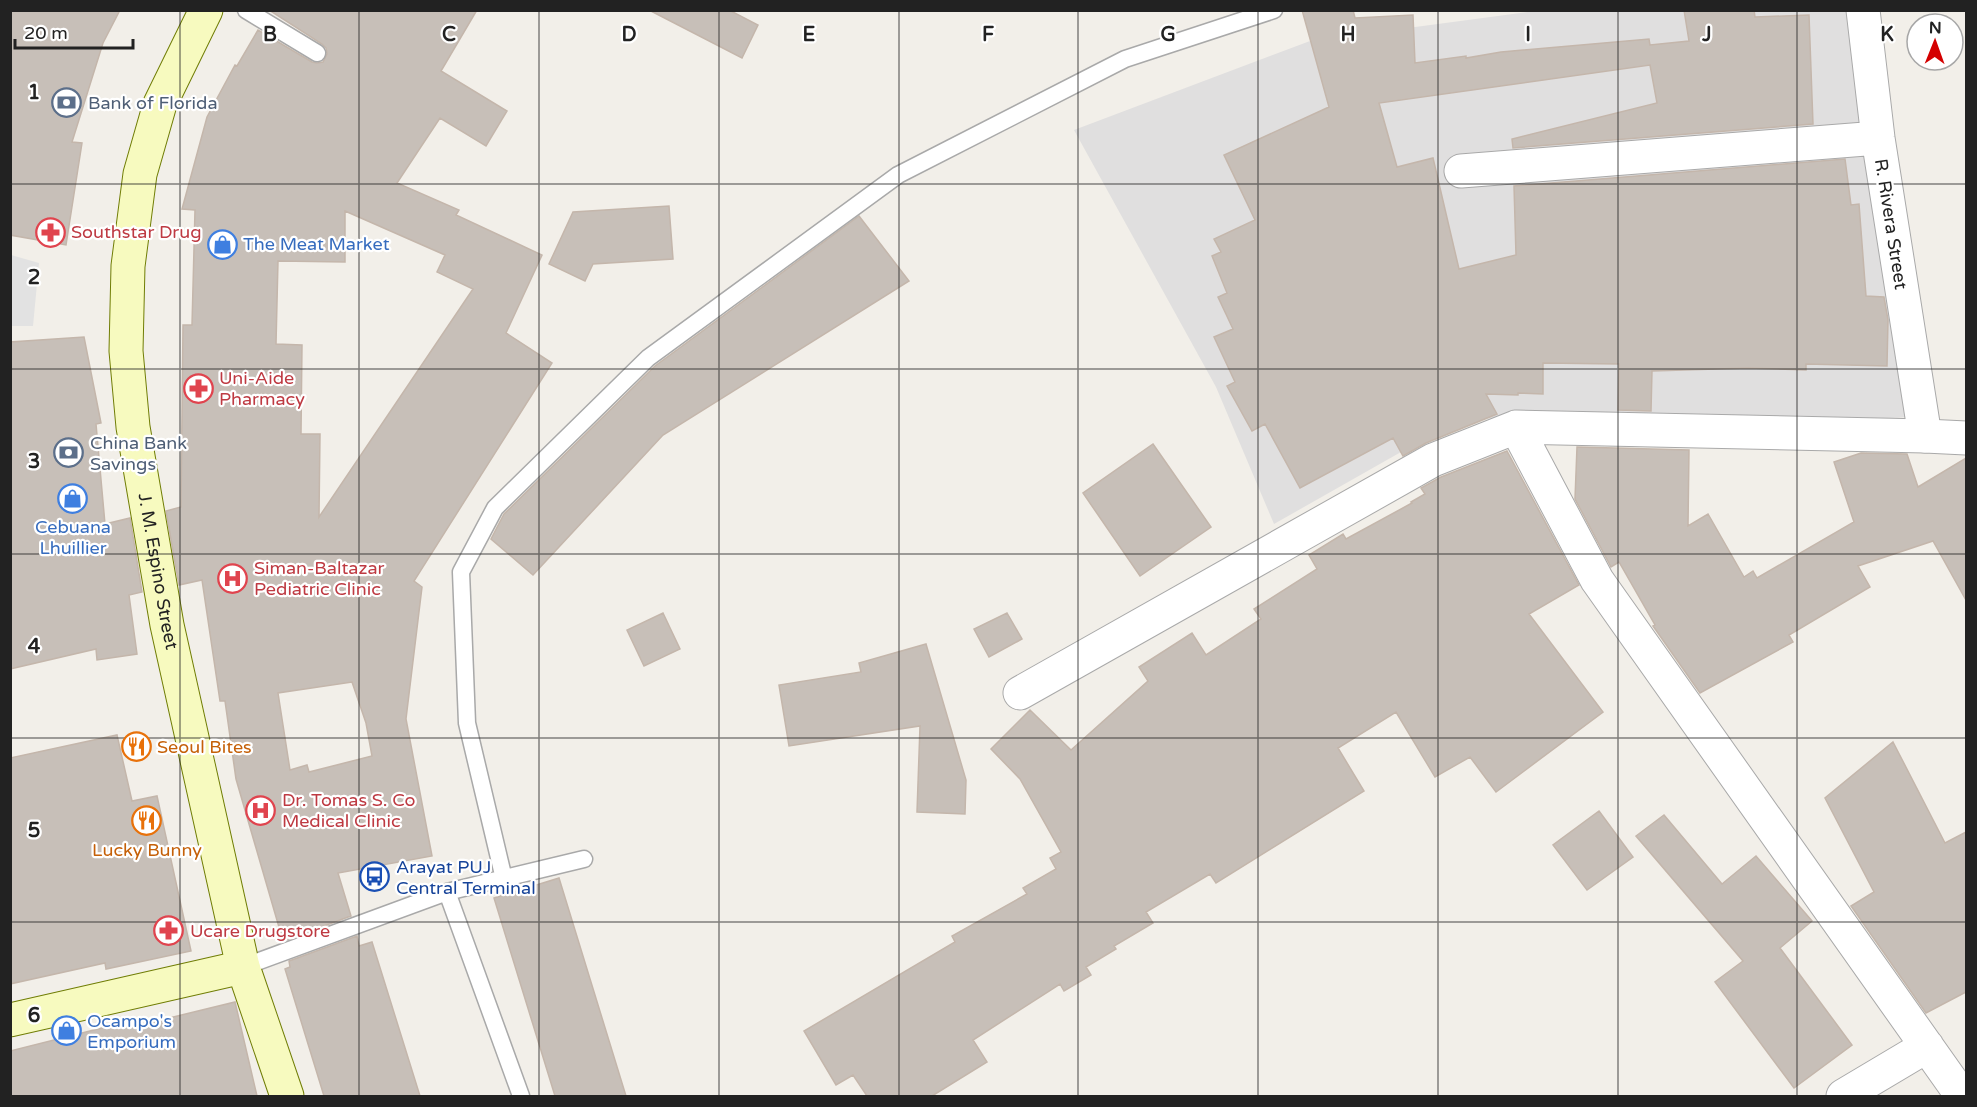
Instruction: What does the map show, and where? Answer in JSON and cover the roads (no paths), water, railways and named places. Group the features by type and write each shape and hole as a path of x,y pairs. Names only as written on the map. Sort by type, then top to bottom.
{"main road":[{"name":"J. M. Espino Street","path":"206,10 160,104 140,174 128,266 126,351 133,427 167,625 243,967 287,1096"},
{"path":"10,1020 243,967"}],"street":[{"name":"R. Rivera Street","path":"1863,10 1878,138 1925,436"},
{"path":"1461,171 1878,138"},
{"path":"1516,427 1597,580 1962,1096"},
{"path":"1020,693 1433,460 1516,427 1966,438"},
{"path":"1843,1096 1927,1047"}],"lane":[{"path":"246,10 317,52"},
{"path":"504,879 467,723 461,572 495,508 648,358 898,176 1125,59 1274,10"},
{"path":"243,967 447,892 584,860"},
{"path":"447,892 521,1096"}],"place":[{"name":"Bank of Florida","path":"67,103"},
{"name":"Southstar Drug","path":"50,232"},
{"name":"The Meat Market","path":"222,244"},
{"name":"Uni-Aide Pharmacy","path":"198,388"},
{"name":"China Bank Savings","path":"69,453"},
{"name":"Cebuana Lhuillier","path":"73,498"},
{"name":"Siman-Baltazar Pediatric Clinic","path":"233,578"},
{"name":"Seoul Bites","path":"136,747"},
{"name":"Dr. Tomas S. Co Medical Clinic","path":"261,810"},
{"name":"Lucky Bunny","path":"147,821"},
{"name":"Arayat PUJ Central Terminal","path":"375,877"},
{"name":"Ucare Drugstore","path":"169,931"},
{"name":"Ocampo's Emporium","path":"66,1031"}]}
